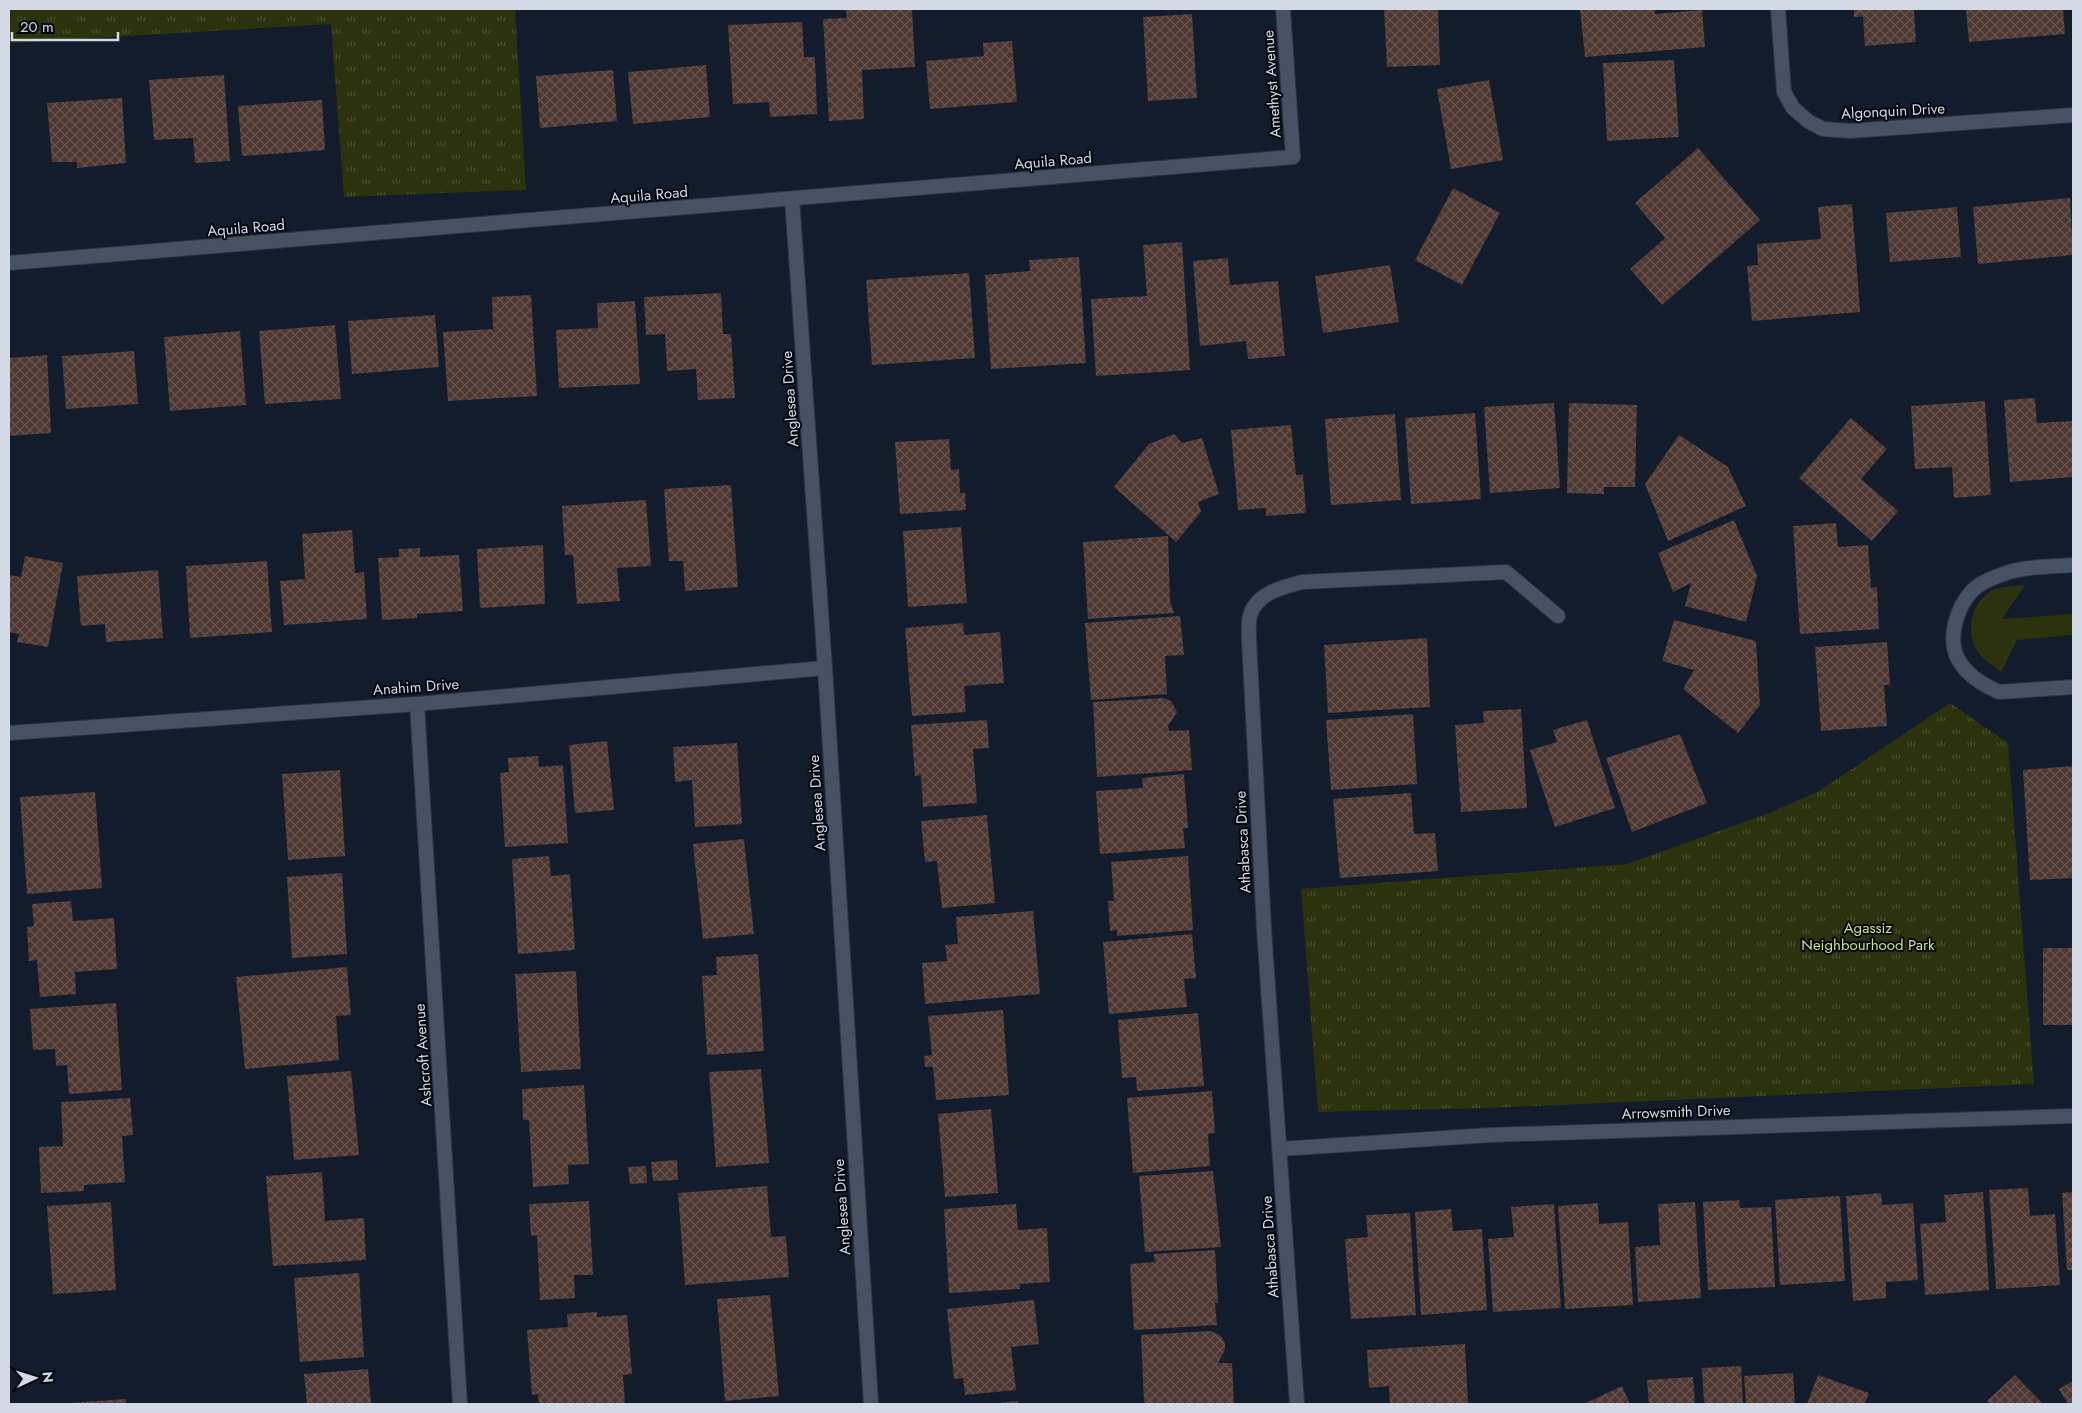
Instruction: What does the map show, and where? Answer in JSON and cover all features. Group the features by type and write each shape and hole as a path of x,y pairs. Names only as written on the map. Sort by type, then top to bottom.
{"street":[{"name":"Amethyst Avenue","path":"1283,9 1293,157"},
{"name":"Algonquin Drive","path":"1778,9 1784,92 1792,108 1808,121 1823,129 1850,131 2073,115"},
{"name":"Aquila Road","path":"9,264 1293,157"},
{"name":"Anglesea Drive","path":"792,199 825,668 871,1404"},
{"path":"2073,565 2015,570 1997,576 1972,590 1957,615 1954,639 1957,657 1966,671 1988,687 1999,692 2073,687"},
{"name":"Athabasca Drive","path":"1296,1404 1263,909 1249,640 1250,616 1256,603 1273,590 1302,582 1506,572 1558,616"},
{"name":"Anahim Drive","path":"9,733 417,704 825,668"},
{"name":"Ashcroft Avenue","path":"417,704 460,1404"},
{"name":"Arrowsmith Drive","path":"1280,1149 1490,1135 2073,1116"}],"green space":[{"path":"9,9 515,9 526,190 344,197 331,24 9,43"},
{"path":"2025,585 2002,619 2073,614 2073,635 2017,640 2001,672 1984,659 1976,649 1971,634 1974,611 1982,598 1988,593 2001,588"},
{"name":"Agassiz Neighbourhood Park","path":"1950,703 2008,743 2034,1084 1487,1108 1318,1112 1301,889 1627,864 1769,813 1819,791"}],"building":[{"path":"846,9 912,9 915,67 862,70 864,119 829,121 823,19 847,18"},
{"path":"1384,9 1438,9 1440,65 1387,67"},
{"path":"1580,9 1655,9 1655,14 1702,10 1705,47 1585,57"},
{"path":"1854,9 1914,9 1916,42 1865,46 1863,16 1854,17"},
{"path":"1966,9 2063,9 2065,34 1969,42"},
{"path":"1192,14 1197,98 1148,101 1143,17"},
{"path":"802,22 804,57 815,57 817,114 770,117 769,102 733,104 728,25"},
{"path":"1012,41 1017,102 930,109 926,61 984,56 983,43"},
{"path":"1674,60 1679,137 1607,141 1603,63"},
{"path":"706,65 710,117 633,124 628,72"},
{"path":"613,70 617,121 540,128 536,76"},
{"path":"224,75 230,161 195,163 193,138 154,140 149,80"},
{"path":"1489,80 1503,160 1451,169 1437,89"},
{"path":"122,98 126,163 77,168 77,162 52,162 47,103"},
{"path":"322,100 325,150 242,156 238,106"},
{"path":"1698,148 1760,220 1662,305 1630,269 1665,238 1635,203"},
{"path":"1453,188 1500,213 1462,285 1415,260"},
{"path":"2070,198 2073,255 1978,264 1973,207"},
{"path":"1852,204 1860,312 1752,321 1747,266 1758,265 1757,244 1821,239 1818,207"},
{"path":"1957,207 1961,257 1890,262 1886,213"},
{"path":"1182,242 1190,370 1096,376 1091,299 1147,296 1143,245"},
{"path":"1079,257 1086,363 991,369 985,275 1030,271 1029,260"},
{"path":"1228,258 1230,285 1278,281 1285,356 1248,359 1246,341 1200,346 1193,261"},
{"path":"1390,265 1399,322 1323,333 1315,276"},
{"path":"969,273 975,358 872,365 866,280"},
{"path":"721,293 723,334 731,334 735,398 698,400 696,369 667,371 665,334 646,335 644,297"},
{"path":"531,295 537,396 448,401 443,332 493,329 492,297"},
{"path":"635,301 640,384 559,388 556,330 598,328 597,303"},
{"path":"435,315 439,367 352,374 348,321"},
{"path":"335,325 341,399 265,404 259,331"},
{"path":"240,331 246,405 170,411 164,337"},
{"path":"134,351 138,404 66,409 62,356"},
{"path":"47,355 51,433 9,436 9,358"},
{"path":"2035,398 2037,423 2073,421 2073,477 2010,482 2004,400"},
{"path":"1985,401 1991,495 1954,498 1952,467 1915,469 1911,406"},
{"path":"1554,403 1560,488 1490,493 1484,407"},
{"path":"1569,403 1637,405 1635,487 1604,487 1604,494 1567,493"},
{"path":"1475,413 1481,499 1411,504 1405,418"},
{"path":"1395,414 1401,500 1331,505 1325,419"},
{"path":"1851,418 1887,449 1861,479 1898,511 1872,541 1799,478"},
{"path":"1291,425 1296,475 1303,474 1306,513 1266,516 1266,508 1238,510 1231,430"},
{"path":"1174,434 1182,443 1202,438 1219,494 1198,502 1201,512 1176,542 1114,487 1149,444"},
{"path":"1679,435 1728,467 1746,506 1668,541 1645,484"},
{"path":"949,439 951,470 959,469 960,493 965,493 966,510 900,514 895,442"},
{"path":"731,485 738,587 685,591 683,561 669,561 664,489"},
{"path":"646,500 651,566 617,568 620,601 577,604 573,555 565,555 562,506"},
{"path":"1734,520 1757,576 1746,622 1685,606 1691,583 1673,592 1658,553"},
{"path":"1836,523 1838,547 1868,545 1871,588 1877,587 1879,629 1800,634 1793,526"},
{"path":"961,527 967,603 908,607 903,531"},
{"path":"352,530 355,573 364,572 367,619 284,625 280,581 305,579 302,534"},
{"path":"1168,536 1170,601 1174,613 1088,619 1083,542"},
{"path":"543,545 545,604 480,608 477,549"},
{"path":"420,548 420,557 459,555 463,611 417,614 417,618 382,620 378,558 399,557 399,549"},
{"path":"25,556 63,563 48,647 17,642 19,634 9,632 9,575 21,577"},
{"path":"267,561 272,632 190,638 186,566"},
{"path":"158,570 163,638 106,642 105,624 81,626 77,576"},
{"path":"1180,616 1184,655 1165,656 1167,694 1091,700 1085,623"},
{"path":"1674,620 1756,641 1760,705 1738,733 1683,689 1694,670 1662,661"},
{"path":"963,623 964,635 1000,632 1004,683 964,686 966,712 912,716 905,628"},
{"path":"1427,638 1430,707 1328,713 1324,645"},
{"path":"1887,642 1890,685 1884,685 1887,726 1821,731 1815,647"},
{"path":"1164,698 1171,701 1177,712 1168,726 1169,731 1189,730 1192,770 1097,777 1093,702"},
{"path":"1521,709 1527,808 1461,812 1455,725 1484,723 1483,711"},
{"path":"1413,714 1417,784 1331,790 1326,720"},
{"path":"987,720 989,748 973,749 977,803 923,807 921,775 915,776 911,725"},
{"path":"1587,720 1615,808 1555,827 1530,750 1557,742 1553,730"},
{"path":"1680,734 1707,803 1632,832 1606,758"},
{"path":"607,741 614,810 575,813 569,745"},
{"path":"737,743 742,824 695,827 692,780 675,782 673,747"},
{"path":"538,756 539,767 563,765 568,843 505,847 500,773 509,772 508,758"},
{"path":"2073,766 2073,878 2030,880 2023,770"},
{"path":"340,770 345,856 288,860 282,774"},
{"path":"1184,774 1188,828 1183,828 1185,848 1100,854 1096,791 1143,788 1142,778"},
{"path":"95,792 102,888 27,894 20,797"},
{"path":"1411,793 1414,834 1435,833 1438,871 1340,878 1333,799"},
{"path":"987,815 995,903 942,908 937,861 925,862 921,821"},
{"path":"744,839 754,934 703,939 693,844"},
{"path":"549,856 551,876 570,874 575,950 518,954 512,859"},
{"path":"1188,856 1193,930 1117,936 1117,930 1110,931 1108,901 1114,901 1111,862"},
{"path":"342,873 347,954 292,958 287,877"},
{"path":"71,901 73,921 114,918 117,969 75,972 76,994 40,997 37,960 29,961 27,927 34,926 32,904"},
{"path":"1033,911 1040,994 925,1004 922,963 947,961 945,945 958,944 956,917"},
{"path":"1192,934 1196,978 1184,979 1187,1007 1109,1014 1103,942"},
{"path":"2043,948 2073,948 2073,1025 2043,1025"},
{"path":"758,954 764,1051 707,1055 702,976 717,975 716,957"},
{"path":"347,967 351,1015 336,1016 339,1060 245,1069 236,977"},
{"path":"576,971 581,1069 521,1072 515,974"},
{"path":"116,1003 122,1090 69,1094 67,1065 56,1066 55,1049 33,1050 30,1009"},
{"path":"1003,1010 1009,1095 936,1100 933,1067 925,1067 924,1056 932,1055 928,1016"},
{"path":"1198,1013 1204,1086 1137,1091 1136,1077 1122,1078 1118,1020"},
{"path":"761,1069 769,1163 716,1167 709,1072"},
{"path":"351,1071 359,1155 294,1160 287,1076"},
{"path":"584,1085 589,1164 568,1165 569,1184 533,1187 529,1120 523,1120 522,1089"},
{"path":"1212,1091 1215,1133 1208,1134 1210,1166 1133,1173 1127,1098"},
{"path":"130,1098 133,1135 122,1136 125,1182 84,1185 84,1191 41,1193 39,1147 63,1146 61,1102"},
{"path":"991,1109 998,1193 945,1197 938,1114"},
{"path":"677,1160 678,1180 653,1181 651,1162"},
{"path":"646,1166 647,1183 630,1184 628,1167"},
{"path":"1213,1171 1221,1247 1145,1252 1139,1176"},
{"path":"322,1172 325,1221 364,1218 366,1260 273,1266 266,1176"},
{"path":"767,1186 771,1237 786,1236 789,1277 685,1285 678,1193"},
{"path":"2028,1188 2030,1216 2055,1214 2060,1285 1996,1289 1989,1190"},
{"path":"1983,1192 1989,1290 1925,1295 1920,1224 1946,1222 1944,1195"},
{"path":"2073,1192 2073,1270 2067,1270 2062,1193"},
{"path":"1881,1193 1882,1205 1913,1203 1918,1280 1886,1282 1886,1298 1853,1301 1846,1196"},
{"path":"1840,1196 1845,1281 1780,1285 1775,1200"},
{"path":"1739,1200 1740,1208 1771,1207 1775,1287 1708,1290 1703,1202"},
{"path":"589,1201 593,1275 574,1275 575,1298 540,1300 537,1235 531,1236 529,1204"},
{"path":"111,1202 116,1290 53,1294 47,1206"},
{"path":"1695,1202 1701,1298 1638,1302 1635,1247 1660,1245 1658,1204"},
{"path":"1598,1203 1599,1224 1628,1222 1633,1305 1565,1309 1558,1206"},
{"path":"1016,1204 1018,1230 1047,1228 1050,1282 1020,1284 1020,1289 949,1293 944,1209"},
{"path":"1554,1204 1561,1308 1493,1312 1488,1239 1514,1237 1511,1207"},
{"path":"1451,1209 1453,1231 1482,1229 1487,1310 1421,1315 1415,1212"},
{"path":"1410,1213 1416,1315 1351,1319 1345,1239 1368,1237 1366,1215"},
{"path":"1215,1250 1218,1303 1215,1303 1217,1325 1134,1330 1130,1264 1155,1262 1154,1254"},
{"path":"359,1273 364,1357 300,1362 294,1278"},
{"path":"770,1295 779,1396 725,1401 717,1299"},
{"path":"1034,1300 1039,1344 1011,1347 1016,1390 965,1395 963,1378 954,1379 947,1309"},
{"path":"597,1312 597,1317 627,1315 632,1374 623,1375 625,1404 539,1404 538,1394 532,1395 527,1330 568,1327 567,1314"},
{"path":"1210,1331 1220,1335 1225,1343 1225,1350 1218,1363 1232,1363 1234,1404 1144,1404 1141,1335"},
{"path":"1465,1344 1468,1404 1390,1404 1389,1386 1369,1388 1367,1350"},
{"path":"1741,1366 1743,1404 1704,1404 1702,1368"},
{"path":"368,1369 371,1404 307,1404 304,1374"},
{"path":"1793,1373 1795,1404 1746,1404 1744,1376"},
{"path":"1818,1375 1869,1393 1865,1404 1807,1404"},
{"path":"2015,1375 2043,1404 1990,1404 1987,1401"},
{"path":"1693,1377 1695,1404 1649,1404 1647,1380"},
{"path":"2073,1381 2073,1404 2068,1404 2059,1389"},
{"path":"1622,1386 1630,1404 1584,1404"},
{"path":"126,1399 126,1404 70,1404 70,1403"},
{"path":"1018,1401 1018,1404 998,1404 998,1403"}]}
